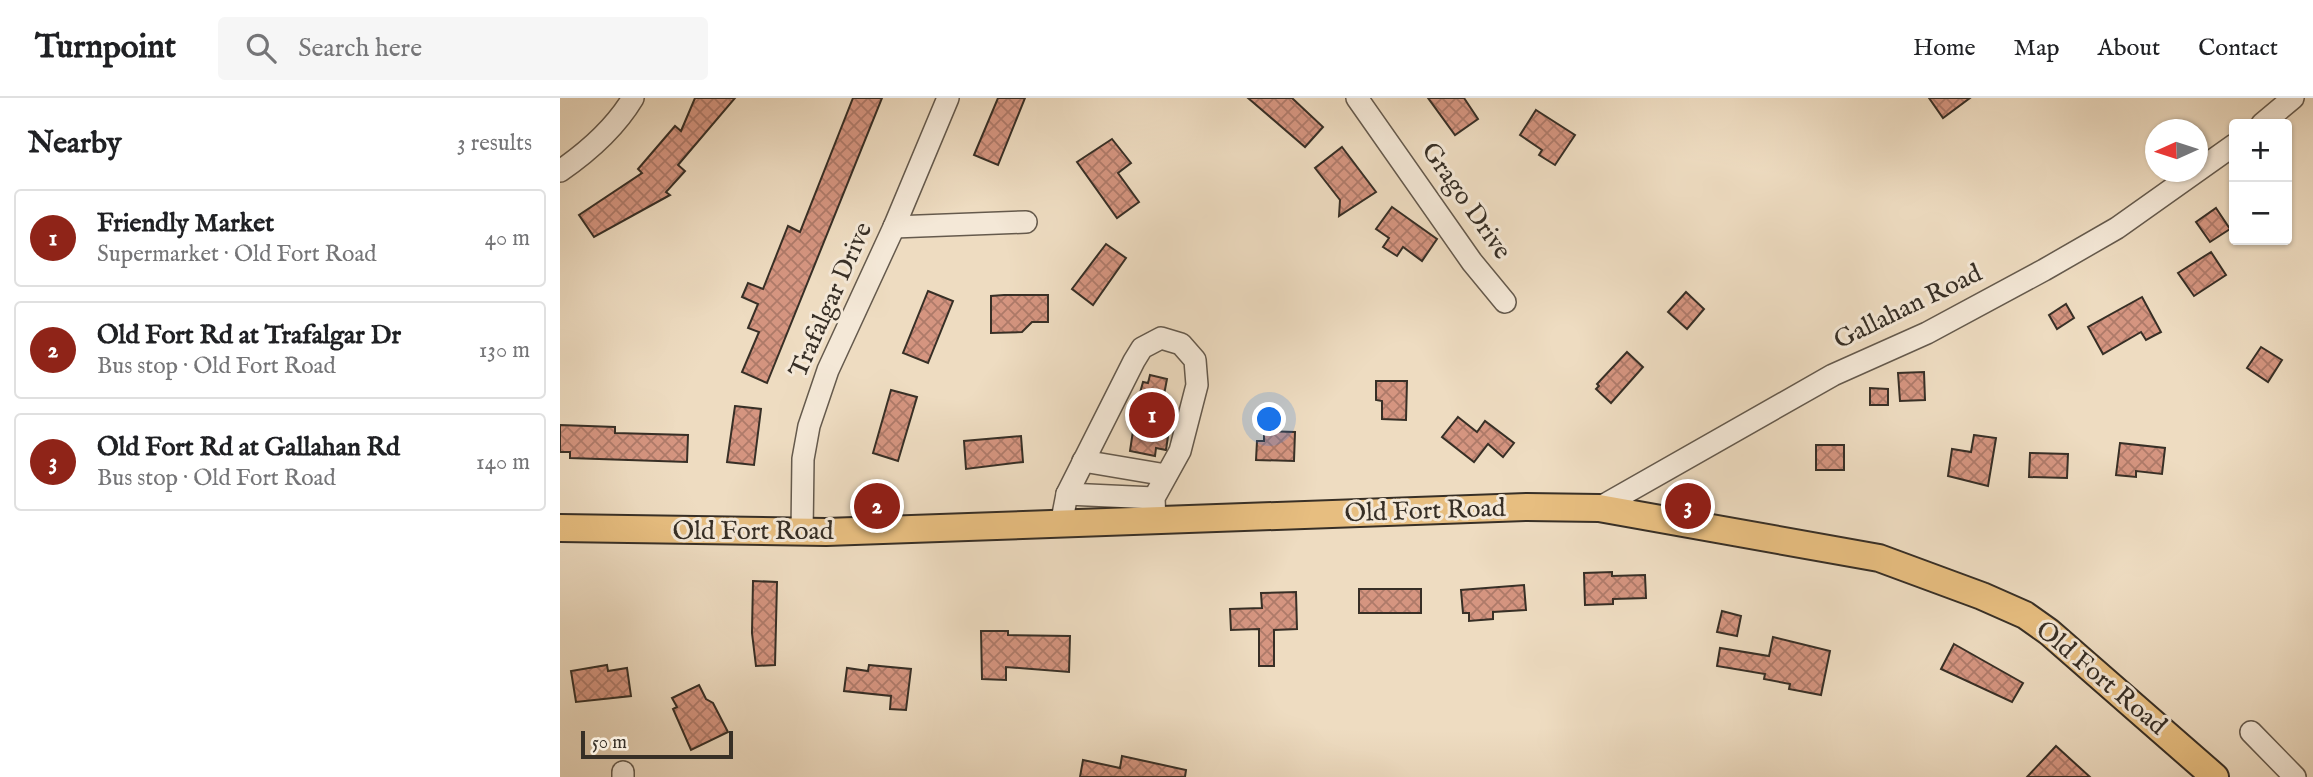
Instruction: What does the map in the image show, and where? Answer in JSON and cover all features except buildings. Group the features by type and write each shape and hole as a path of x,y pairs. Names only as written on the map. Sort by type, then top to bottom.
{"main road":[{"name":"Old Fort Road","path":"560,528 802,533 1061,525 1154,510 1600,508 1879,558 1993,601 2025,615 2049,632 2215,777"}],"street":[{"path":"560,171 602,137 622,116 633,98"},
{"name":"Trafalgar Drive","path":"802,533 802,470 809,426 828,370 894,227 948,98"},
{"name":"Grago Drive","path":"1357,98 1472,262 1505,302"},
{"path":"2268,119 2293,98"},
{"name":"Gallahan Road","path":"1600,508 1833,375 1927,333 2063,259 2147,208 2229,149"},
{"path":"894,227 1026,222"},
{"path":"1061,525 1066,494 1142,348 1161,338 1181,344 1195,360 1197,384 1180,451 1166,475 1154,510 1066,494"},
{"path":"1083,461 1166,475"},
{"path":"2252,732 2295,777"}],"place":[{"name":"Friendly Market","path":"1152,415"},
{"name":"Old Fort Rd at Trafalgar Dr","path":"877,506"},
{"name":"Old Fort Rd at Gallahan Rd","path":"1688,506"}]}
